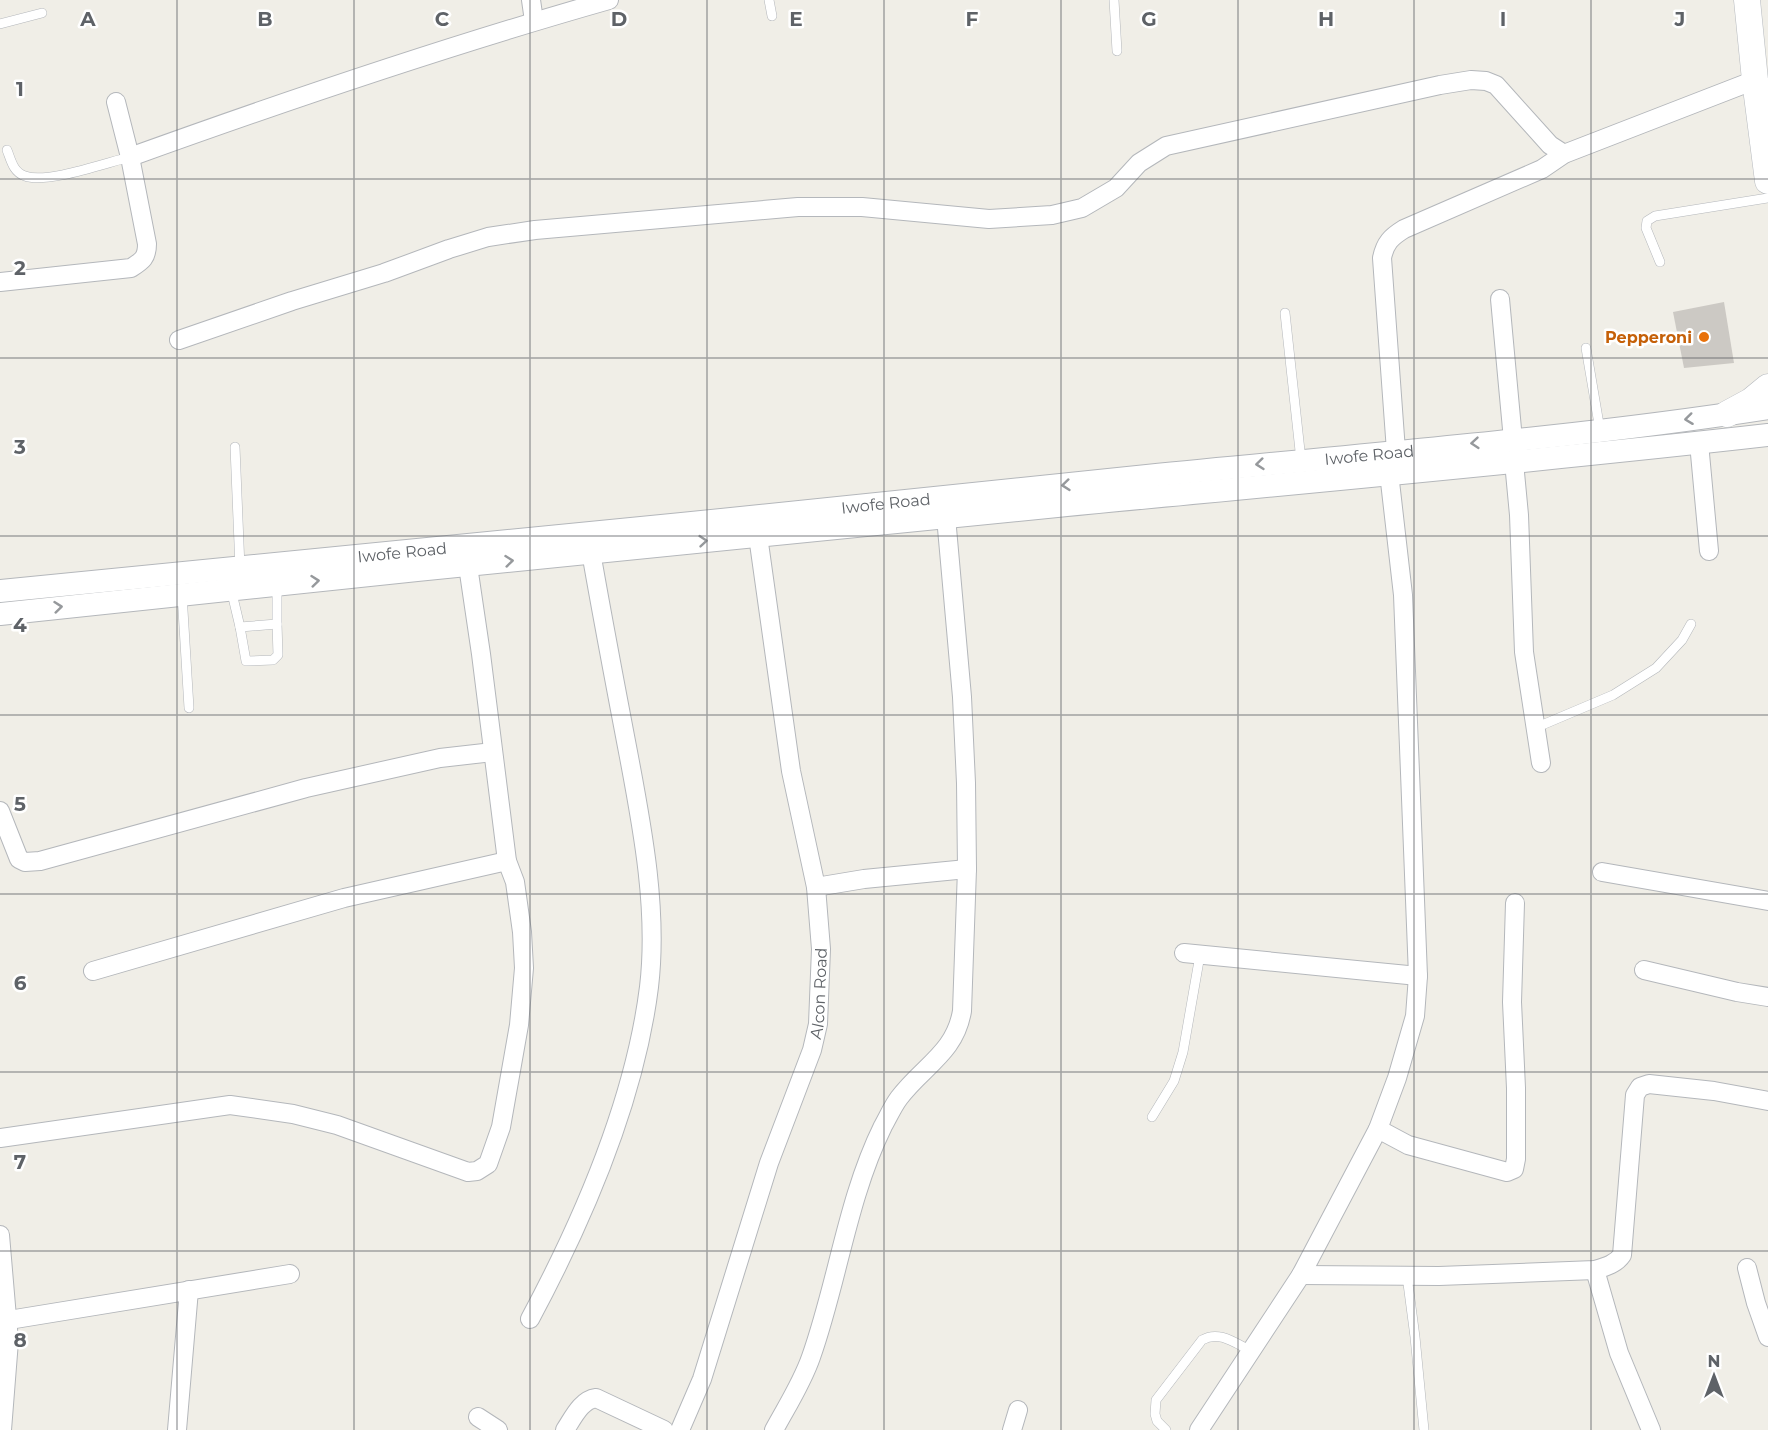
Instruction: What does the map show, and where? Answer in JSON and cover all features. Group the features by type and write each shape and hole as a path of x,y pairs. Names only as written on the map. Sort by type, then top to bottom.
{"main road":[{"path":"1747,0 1768,181"},
{"path":"1727,414 1751,401 1768,387"}],"street":[{"path":"531,0 534,21"},
{"path":"130,157 300,96 534,21 609,0"},
{"path":"179,340 292,301 384,273 449,249 488,237 535,230 798,207 862,207 988,219 1052,215 1082,208 1116,188 1139,163 1166,146 1384,96 1471,80 1486,81 1496,85 1550,145 1564,154"},
{"path":"1396,451 1382,258 1384,246 1392,237 1404,229 1542,169 1564,154 1755,80"},
{"path":"0,282 130,268 143,261 147,253 147,244 130,157 116,102"},
{"path":"1500,299 1513,440"},
{"name":"Iwofe Road","path":"0,591 1513,440 1768,408"},
{"name":"Iwofe Road","path":"0,614 591,552 1768,435"},
{"path":"1699,443 1709,551"},
{"path":"1514,462 1519,515 1524,652 1541,762"},
{"path":"1199,1430 1301,1275 1378,1129 1397,1078 1415,1016 1418,976 1403,595 1389,473"},
{"path":"774,1430 798,1388 811,1358 825,1314 844,1233 861,1179 883,1126 899,1098 950,1045 959,1027 962,1011 967,869 962,697 946,517"},
{"name":"Alcon Road","path":"680,1430 702,1379 769,1163 812,1050 818,1024 821,949 816,887 791,771 758,536"},
{"path":"530,1319 578,1224 608,1144 628,1083 649,986 651,936 648,876 642,826 591,552"},
{"path":"0,1138 208,1106 240,1105 293,1114 337,1125 468,1172 477,1171 488,1164 501,1127 517,1035 524,956 519,902 507,861 468,566"},
{"path":"0,811 19,859 25,862 40,861 306,788 440,758 493,752"},
{"path":"93,970 344,898 507,861"},
{"path":"816,887 864,879 967,869"},
{"path":"1602,872 1768,901"},
{"path":"1378,1129 1408,1145 1454,1159 1507,1172 1514,1169 1516,1100 1512,1002 1515,903"},
{"path":"1192,954 1418,976"},
{"path":"1644,970 1768,997"},
{"path":"1301,1275 1407,1276 1595,1270 1611,1264 1622,1255 1635,1095 1640,1087 1648,1084 1714,1091 1768,1101"},
{"path":"0,1235 9,1320 5,1340 2,1430"},
{"path":"1747,1268 1768,1337"},
{"path":"1595,1270 1619,1353 1651,1430"},
{"path":"9,1320 290,1274"},
{"path":"177,1430 189,1290"},
{"path":"565,1430 584,1403 596,1398 664,1430"},
{"path":"1012,1430 1018,1410"},
{"path":"478,1417 498,1430"}],"lane":[{"path":"769,0 772,16"},
{"path":"1114,0 1117,51"},
{"path":"0,24 42,13"},
{"path":"8,150 14,169 24,176 46,179 130,157"},
{"path":"1660,262 1646,228 1647,220 1655,216 1768,198"},
{"path":"1285,313 1300,460"},
{"path":"1586,348 1600,430"},
{"path":"235,447 240,568"},
{"path":"231,589 246,661 273,660 278,655 277,585"},
{"path":"182,594 189,708"},
{"path":"240,627 277,624"},
{"path":"1535,728 1613,695 1656,668 1682,640 1691,624"},
{"path":"1152,1117 1174,1081 1183,1052 1192,954"},
{"path":"1407,1276 1416,1337 1424,1430"},
{"path":"1166,1430 1157,1421 1156,1400 1202,1340 1209,1336 1219,1335 1251,1351"}],"building":[{"name":"Pepperoni","path":"1724,302 1734,363 1684,368 1673,312"}],"place":[{"name":"Pepperoni","path":"1704,337"}]}
